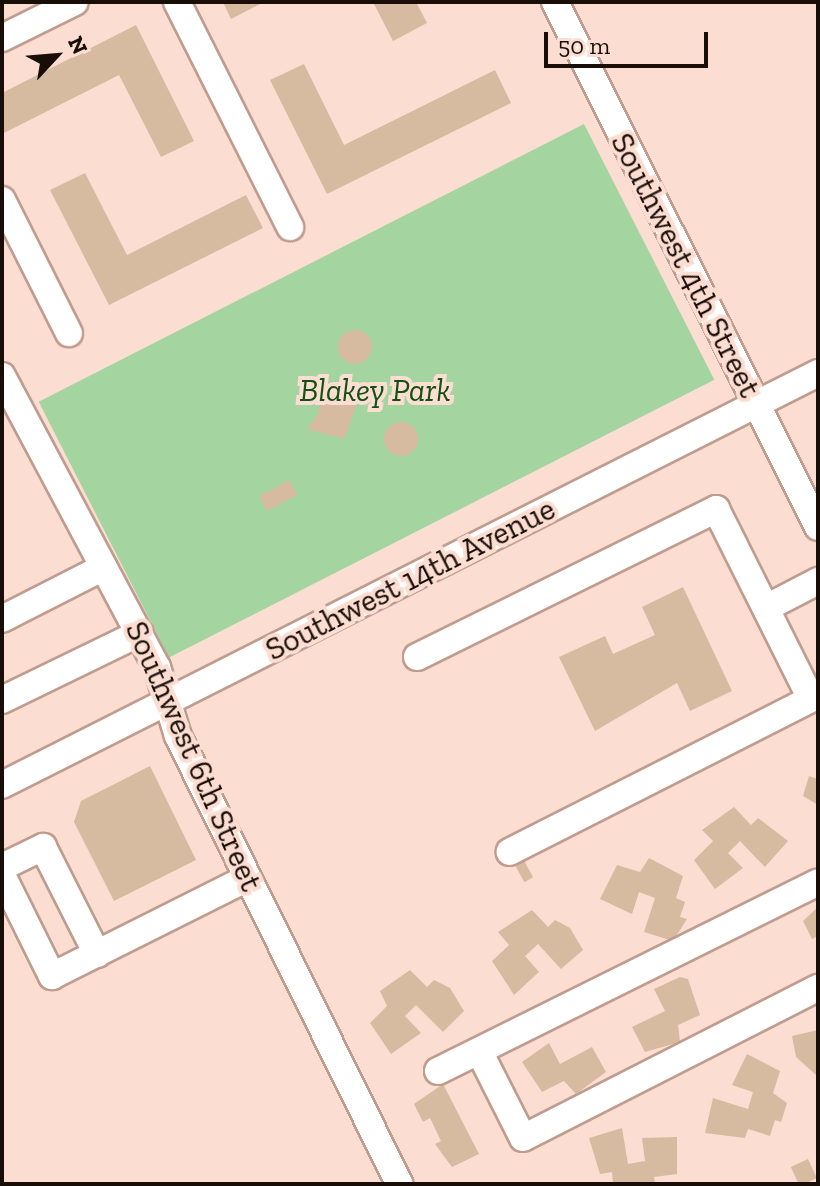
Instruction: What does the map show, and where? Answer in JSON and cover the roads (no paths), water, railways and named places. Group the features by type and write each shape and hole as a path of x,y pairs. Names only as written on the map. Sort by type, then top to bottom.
{"street":[{"path":"2,38 75,2"},
{"path":"177,2 290,227"},
{"name":"Southwest 4th Street","path":"555,2 818,527"},
{"path":"2,200 69,333"},
{"name":"Southwest 14th Avenue","path":"2,785 818,373"},
{"name":"Southwest 6th Street","path":"5,390 140,633 167,702 248,878 399,1184"},
{"path":"417,657 716,509 811,699 510,852"},
{"path":"2,619 104,567"},
{"path":"766,608 818,581"},
{"path":"2,700 140,633"},
{"path":"2,867 43,847 97,954"},
{"path":"2,875 52,976 248,878"},
{"path":"438,1071 818,882"},
{"path":"479,1051 523,1138 818,988"}],"park label":[{"name":"Blakey Park","path":"375,390"}]}
